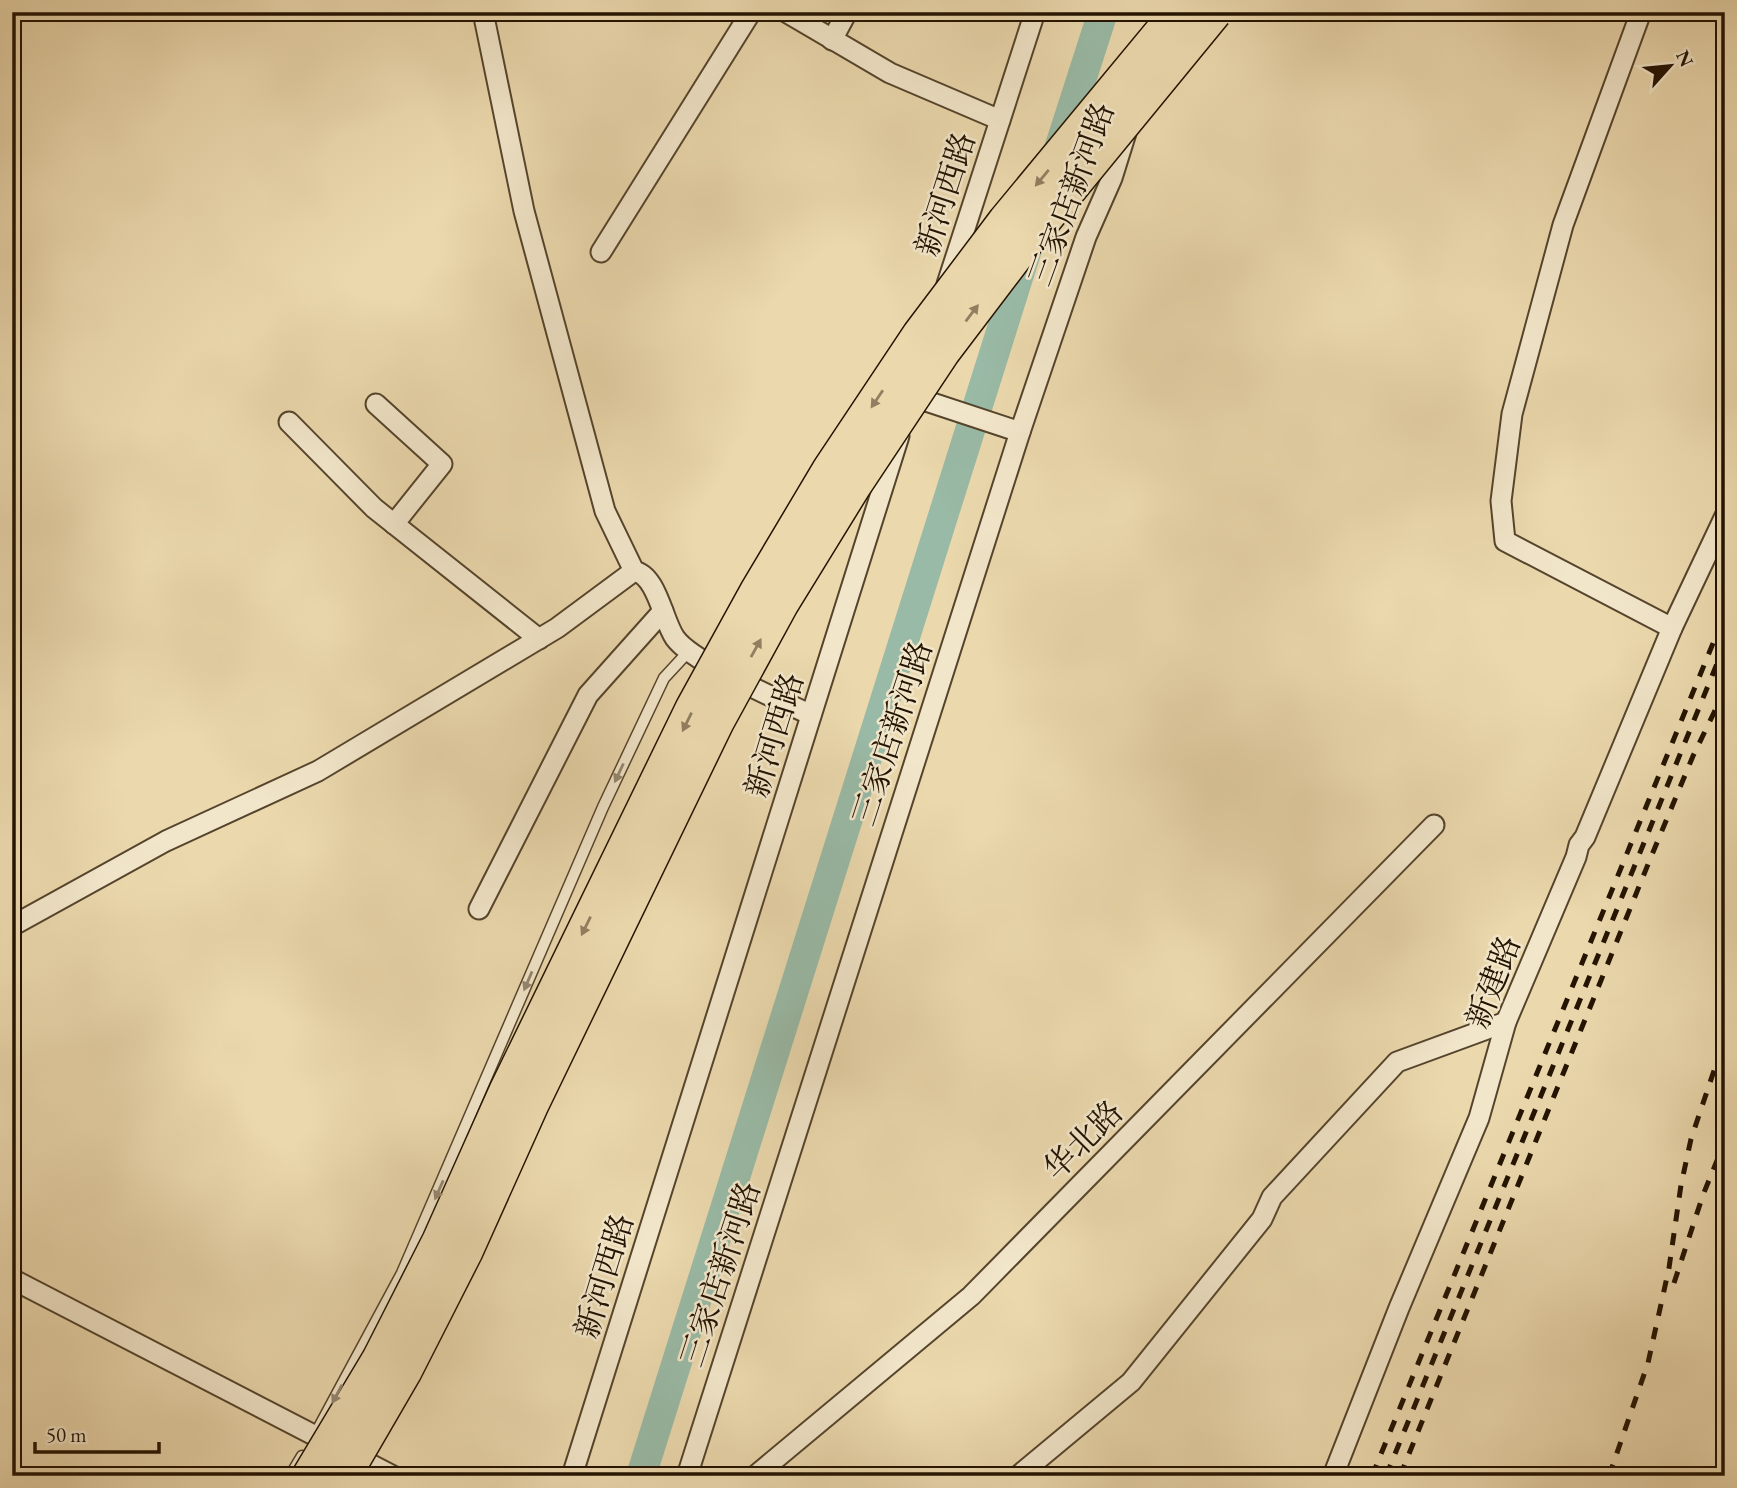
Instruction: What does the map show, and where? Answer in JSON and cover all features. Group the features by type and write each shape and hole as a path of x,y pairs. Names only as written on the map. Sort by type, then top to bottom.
{"highway":[{"path":"310,1476 380,1359 440,1241 513,1079 693,709 758,591 830,470 920,335 998,231 1179,12"},
{"path":"363,1467 404,1371 465,1251 531,1104 716,722 781,603 853,486 942,352 1027,240 1214,12"}],"street":[{"path":"483,12 524,211 587,446 605,511 634,571"},
{"path":"601,251 751,12"},
{"path":"786,12 890,73 1000,120"},
{"path":"832,40 847,12"},
{"name":"新河西路","path":"572,1476 911,396 1035,12"},
{"name":"三家店新河路","path":"687,1476 1020,432 1086,237 1111,178 1164,12"},
{"path":"1641,12 1563,225 1512,414 1501,501 1505,541 1672,628"},
{"path":"911,396 1020,432"},
{"path":"376,404 442,464 394,524"},
{"path":"289,422 374,508 539,639"},
{"name":"新建路","path":"1333,1476 1399,1308 1479,1118 1506,1022 1672,628 1725,516"},
{"path":"12,926 166,842 318,771 557,628 634,571 640,572 651,583 675,638 696,657 811,715"},
{"path":"479,909 588,695 663,611"},
{"name":"华北路","path":"754,1476 971,1296 1434,825"},
{"path":"1018,1476 1131,1382 1262,1219 1272,1197 1397,1062 1506,1022"},
{"path":"12,1279 315,1436 363,1467 393,1476"}],"lane":[{"path":"290,1476 315,1436 402,1273 597,820 664,678 689,651"},
{"path":"584,1020 680,807 744,681"}],"waterway":[{"path":"1057,155 1103,12"},
{"path":"641,1476 1028,246"}],"railway":[{"path":"1372,1476 1725,614"},
{"path":"1386,1476 1725,644"},
{"path":"1400,1476 1651,857 1693,756 1725,690"},
{"path":"1609,1476 1648,1363 1669,1268 1681,1185 1691,1139 1725,1038"},
{"path":"1674,1283 1703,1195 1725,1141"}]}
